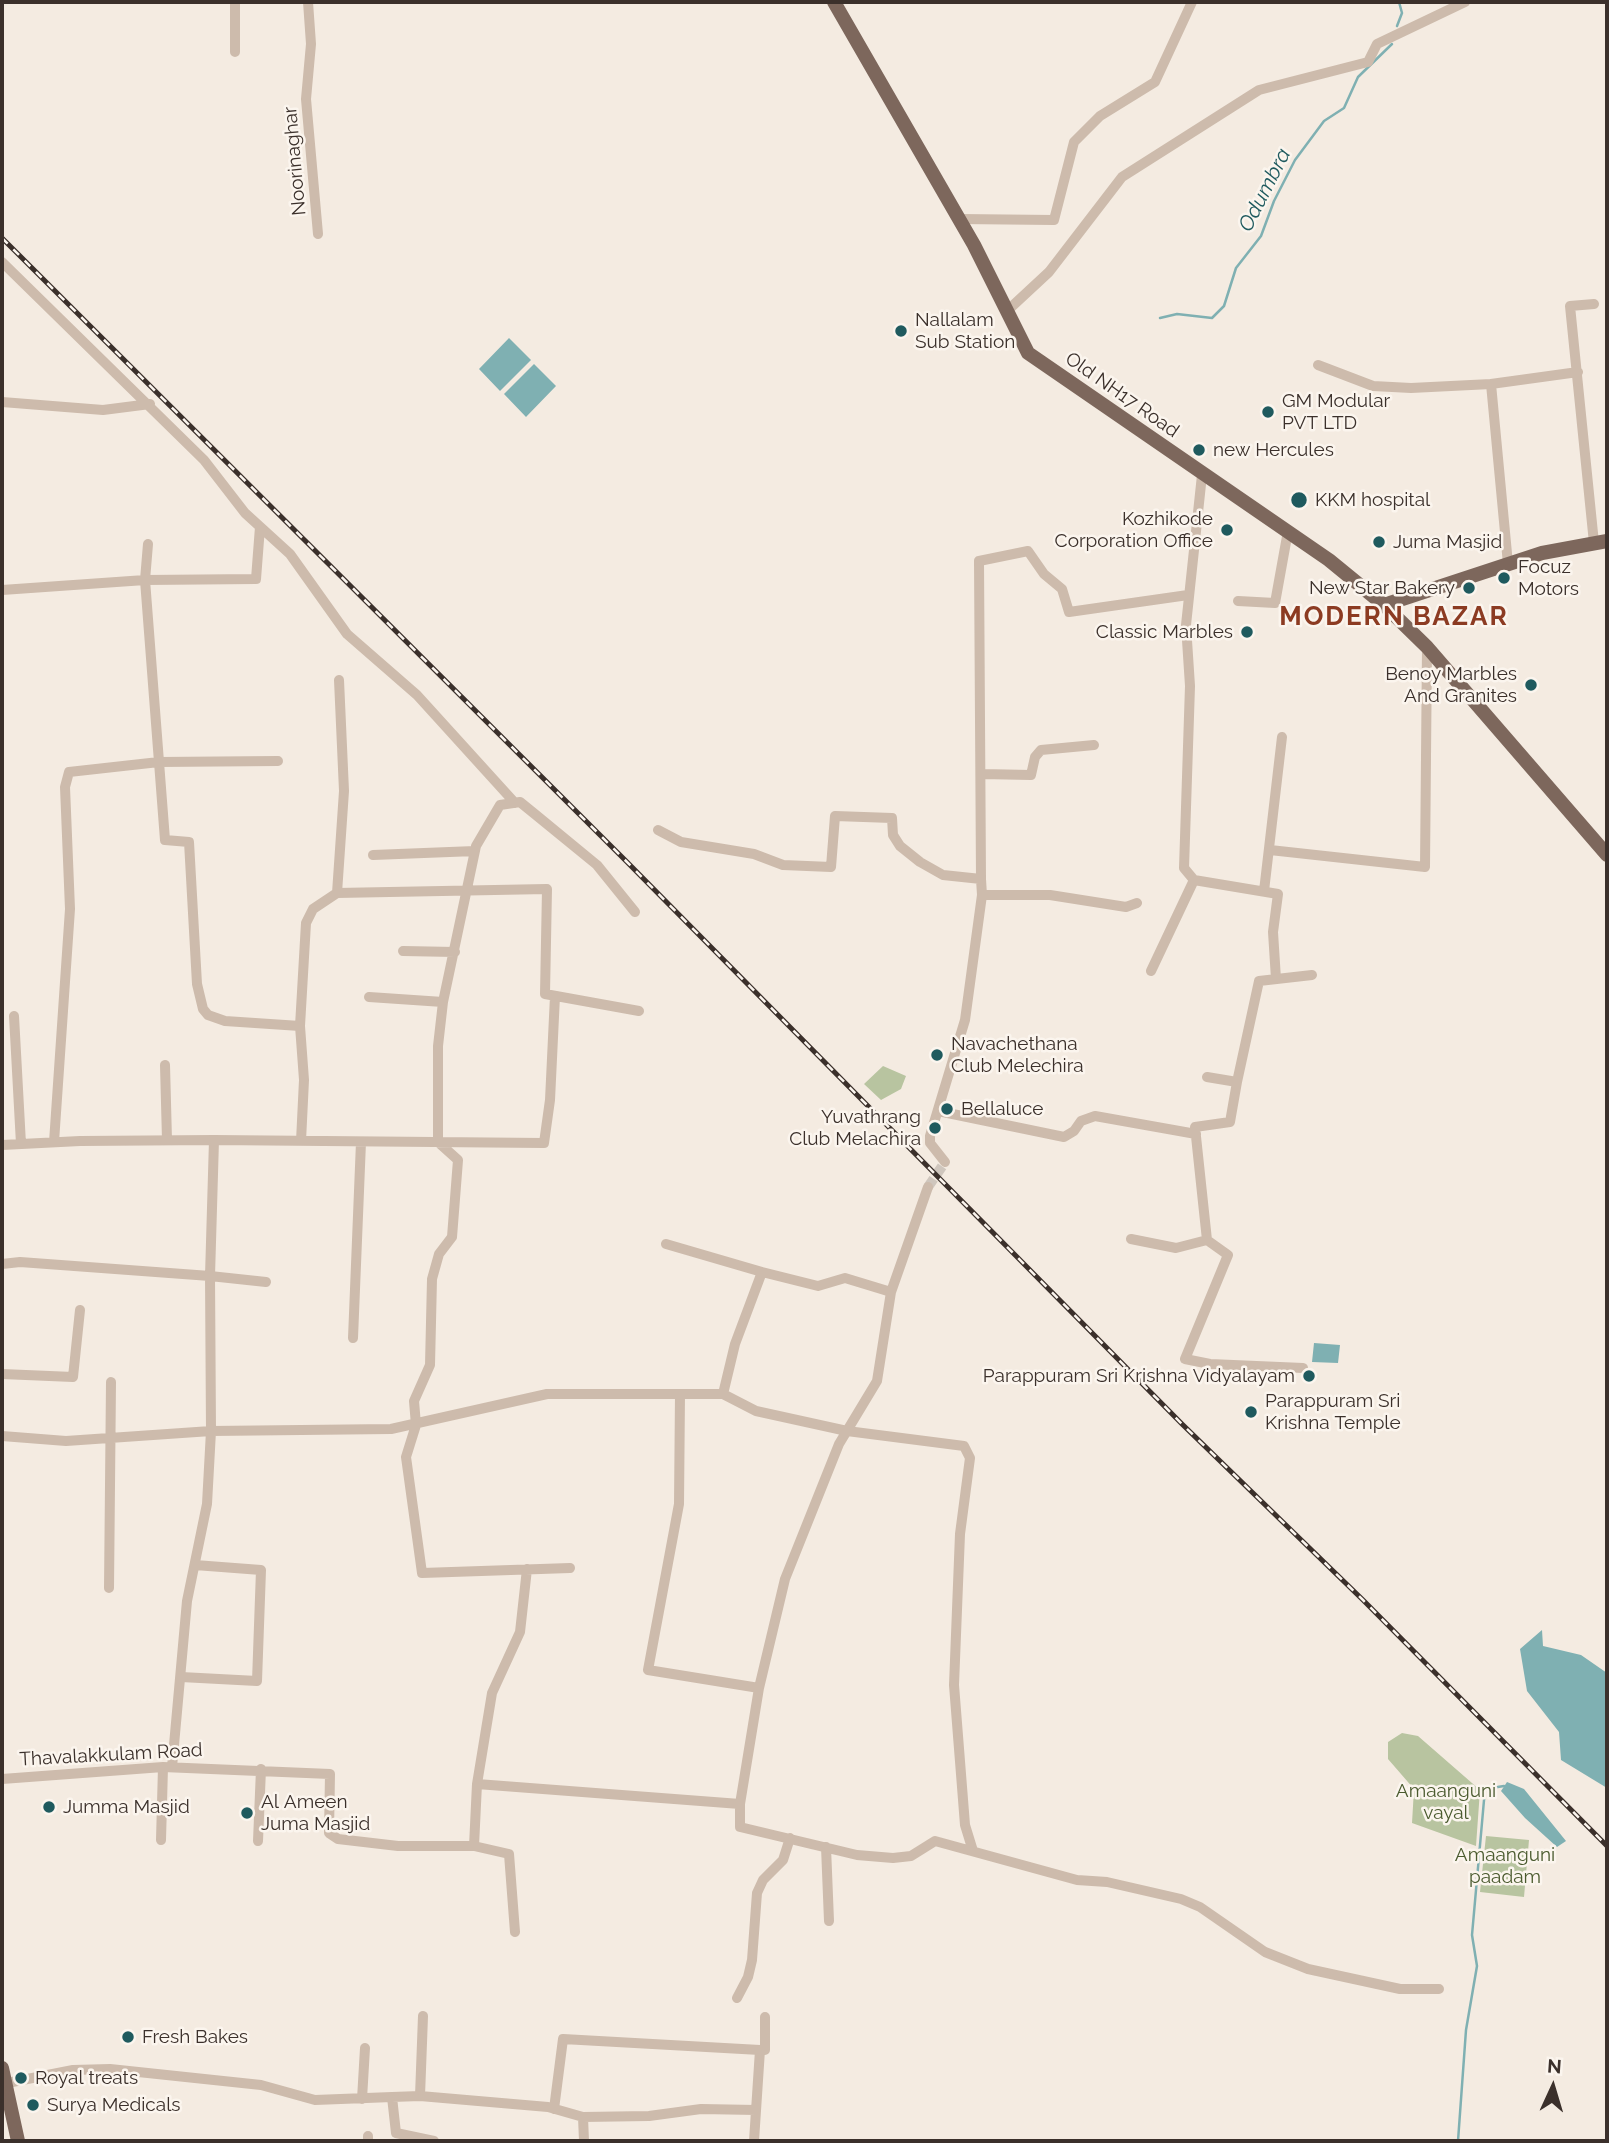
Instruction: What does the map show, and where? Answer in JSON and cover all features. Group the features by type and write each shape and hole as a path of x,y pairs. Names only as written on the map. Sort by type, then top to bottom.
{"main road":[{"name":"Old NH17 Road","path":"834,2 959,219 1028,353 1202,475 1288,531 1384,605 1427,647 1607,855"},
{"path":"1384,605 1542,553 1601,542"},
{"path":"2,2068 18,2141"}],"street":[{"path":"235,2 235,51"},
{"name":"Noorinaghar","path":"308,2 311,44 306,99 318,234"},
{"path":"959,219 1054,220 1074,142 1100,116 1155,82 1192,2"},
{"path":"1007,311 1049,272 1122,177 1259,90 1368,62 1377,44 1465,2"},
{"path":"2,262 104,365 150,404 204,460 245,513 290,554 347,634 418,695 515,803"},
{"path":"1594,304 1570,306 1601,542"},
{"path":"1318,366 1373,386 1411,388 1490,384 1578,372"},
{"path":"1490,384 1508,564"},
{"path":"2,402 103,410 150,404"},
{"path":"1202,475 1186,625 1190,686 1184,868 1194,880 1279,894 1273,932 1276,979"},
{"path":"2,590 145,580 256,579 260,527"},
{"path":"1238,601 1275,603 1288,531"},
{"path":"148,544 145,580 165,839 190,842 197,984 203,1009 208,1015 225,1021 300,1026"},
{"path":"944,1162 930,1143 962,1031 982,895 979,561 1028,551 1044,574 1062,589 1069,612 1188,595"},
{"path":"1270,850 1424,867 1427,647"},
{"path":"337,893 344,791 339,680"},
{"path":"1264,891 1282,737"},
{"path":"982,774 1031,775 1035,757 1041,750 1094,745"},
{"path":"54,1142 70,909 65,787 69,772 159,762 278,761"},
{"path":"570,1568 422,1573 406,1457 416,1425 414,1401 430,1365 432,1279 439,1254 452,1237 458,1160 438,1142 438,1046 443,1002 475,851 499,805 520,802 597,865 635,912"},
{"path":"658,830 681,842 754,854 783,864 831,867 835,816 892,818 893,835 900,846 920,862 943,875 981,879"},
{"path":"373,855 475,851"},
{"path":"1151,971 1194,880"},
{"path":"302,1141 304,1080 300,1026 306,923 313,909 337,893 547,888 545,994 639,1011"},
{"path":"982,895 1050,895 1126,907 1137,903"},
{"path":"403,951 455,952"},
{"path":"1303,1368 1210,1364 1185,1359 1228,1255 1207,1240 1195,1127 1230,1122 1259,981 1312,975"},
{"path":"2,1145 167,1140 544,1143 550,1100 555,996"},
{"path":"369,997 443,1002"},
{"path":"14,1016 21,1144"},
{"path":"165,1065 167,1140"},
{"path":"1207,1077 1237,1082"},
{"path":"938,1111 1063,1137 1074,1131 1081,1121 1095,1116 1196,1134"},
{"path":"161,1840 167,1767 181,1677 187,1601 207,1504 211,1431 210,1276 214,1140"},
{"path":"353,1338 361,1142"},
{"path":"928,1188 891,1292 877,1381 847,1431 785,1579 759,1688 740,1804 740,1827 858,1855 893,1858 911,1856 935,1841 1007,1863 1077,1880 1107,1882 1181,1899 1217,1913 1265,1952 1308,1969 1400,1989 1439,1989"},
{"path":"1131,1239 1176,1248 1207,1240"},
{"path":"666,1244 818,1286 845,1278 891,1292"},
{"path":"2,1264 20,1262 266,1282"},
{"path":"723,1394 735,1344 762,1272"},
{"path":"2,1374 73,1377 80,1310"},
{"path":"109,1588 111,1382"},
{"path":"2,1436 66,1441 211,1431 391,1429 547,1394 723,1394 756,1411 847,1431 964,1446 970,1458 960,1534 954,1685 965,1825 973,1851"},
{"path":"680,1394 679,1504 648,1670 759,1688"},
{"path":"181,1677 257,1681 261,1570 195,1565"},
{"path":"515,1932 509,1854 474,1846 477,1784 492,1693 520,1632 527,1569"},
{"name":"Thavalakkulam Road","path":"2,1779 167,1767 330,1774 329,1833 338,1839 398,1846 474,1846"},
{"path":"258,1842 261,1769"},
{"path":"477,1784 740,1804"},
{"path":"737,1998 748,1977 752,1960 758,1893 763,1880 783,1860 790,1838"},
{"path":"826,1847 829,1921"},
{"path":"420,2096 423,2016"},
{"path":"554,2109 563,2039 765,2050 765,2017"},
{"path":"362,2099 365,2048"},
{"path":"754,2141 760,2050"},
{"path":"4,2084 73,2070 110,2068 261,2085 315,2100 420,2096 554,2109 583,2117 649,2116 701,2109 756,2110"},
{"path":"392,2098 396,2133 435,2141"},
{"path":"583,2117 584,2141"}],"green space":[{"path":"883,1066 906,1076 901,1089 881,1100 864,1084"},
{"name":"Amaanguni vayal","path":"1402,1733 1418,1736 1480,1790 1476,1846 1412,1823 1414,1789 1388,1759 1388,1742"},
{"name":"Amaanguni paadam","path":"1486,1836 1529,1840 1524,1897 1480,1892"}],"water":[{"path":"509,338 531,360 500,391 479,369"},
{"path":"534,364 556,386 526,417 504,394"},
{"path":"1314,1343 1340,1345 1338,1363 1312,1362"},
{"path":"1542,1630 1543,1646 1581,1655 1607,1673 1607,1788 1561,1760 1559,1732 1527,1691 1520,1649"},
{"path":"1507,1782 1524,1789 1566,1841 1557,1847 1525,1818 1501,1791"}],"waterway":[{"name":"Odumbra","path":"1397,26 1402,13 1399,2"},
{"name":"Odumbra","path":"1160,318 1177,314 1212,318 1224,306 1236,268 1261,236 1274,201 1295,160 1324,121 1344,108 1358,77 1392,44"},
{"path":"1458,2141 1466,2030 1477,1966 1472,1935 1485,1789 1504,1786"}],"tunnel":[{"path":"928,1187 945,1162"}],"railway":[{"path":"2,238 627,862 1183,1425 1363,1600 1607,1846"}],"place":[{"name":"Nallalam Sub Station","path":"901,331"},
{"name":"GM Modular PVT LTD","path":"1268,412"},
{"name":"new Hercules","path":"1199,450"},
{"name":"KKM hospital","path":"1299,500"},
{"name":"Kozhikode Corporation Office","path":"1227,530"},
{"name":"Juma Masjid","path":"1379,542"},
{"name":"Focuz Motors","path":"1504,578"},
{"name":"New Star Bakery","path":"1469,588"},
{"name":"Classic Marbles","path":"1247,632"},
{"name":"Benoy Marbles And Granites","path":"1531,685"},
{"name":"Navachethana Club Melechira","path":"937,1055"},
{"name":"Bellaluce","path":"947,1109"},
{"name":"Yuvathrang Club Melachira","path":"935,1128"},
{"name":"Parappuram Sri Krishna Vidyalayam","path":"1309,1376"},
{"name":"Parappuram Sri Krishna Temple","path":"1251,1412"},
{"name":"Jumma Masjid","path":"49,1807"},
{"name":"Al Ameen Juma Masjid","path":"247,1813"},
{"name":"Fresh Bakes","path":"128,2037"},
{"name":"Royal treats","path":"21,2078"},
{"name":"Surya Medicals","path":"33,2105"}],"district":[{"name":"MODERN BAZAR","path":"1394,617"}]}
